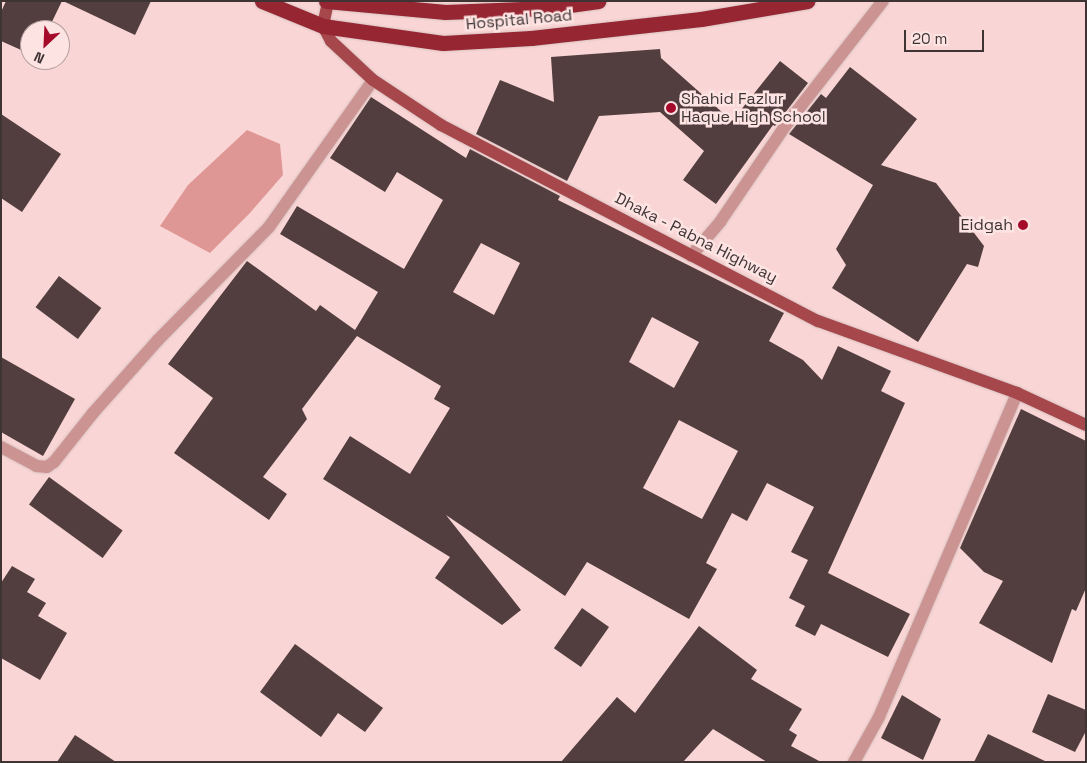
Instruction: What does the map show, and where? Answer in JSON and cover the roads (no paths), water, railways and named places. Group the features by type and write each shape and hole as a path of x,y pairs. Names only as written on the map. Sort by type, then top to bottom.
{"highway":[{"path":"262,1 323,26"},
{"name":"Hospital Road","path":"327,1 548,8 599,1"},
{"name":"Hospital Road","path":"323,26 443,44 531,38 701,19 807,1"}],"main road":[{"path":"323,26 327,1"},
{"name":"Dhaka - Pabna Highway","path":"323,26 331,41 373,80 441,124 691,256 818,320 1017,393 1086,425"}],"street":[{"path":"691,256 720,222 786,125 882,1"},
{"path":"1,447 36,466 47,467 54,462 158,340 269,227 373,80"},
{"path":"854,762 879,717 1017,393"}],"place":[{"name":"Shahid Fazlur Haque High School","path":"671,108"},
{"name":"Eidgah","path":"1023,225"}]}
